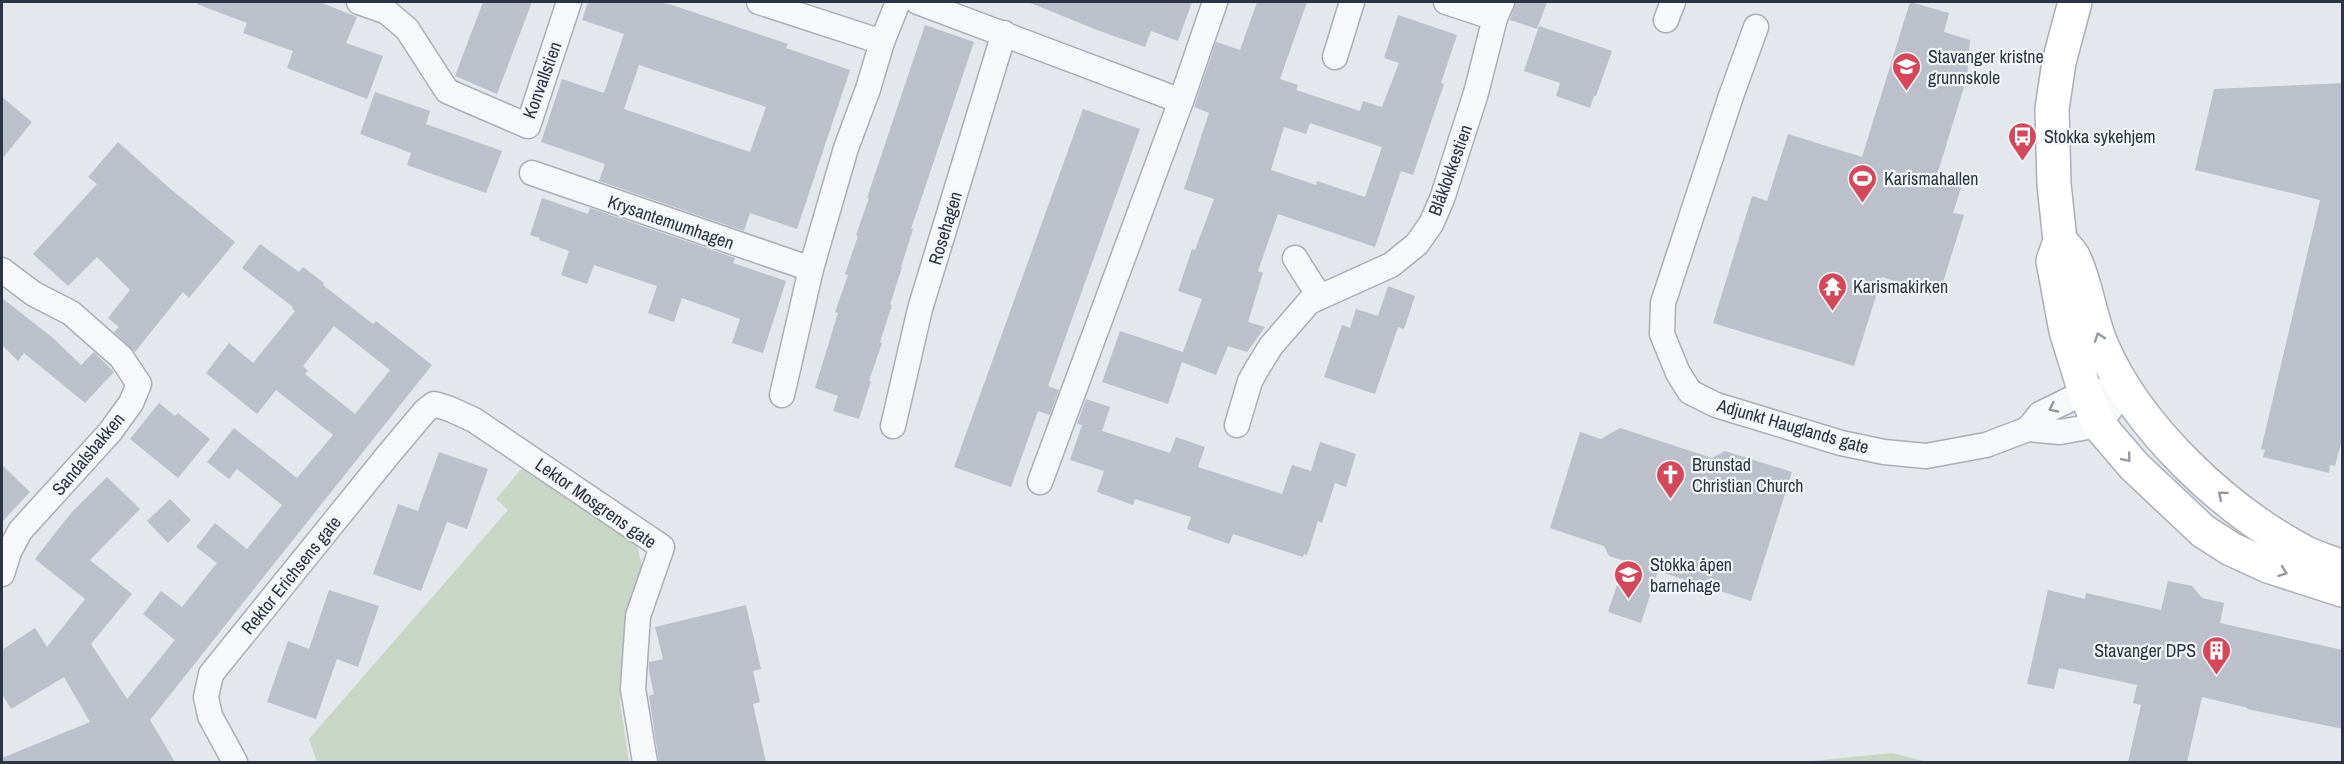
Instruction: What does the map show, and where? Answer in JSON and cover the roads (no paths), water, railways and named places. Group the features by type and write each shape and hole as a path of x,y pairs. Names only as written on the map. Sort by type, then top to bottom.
{"main road":[{"path":"2074,3 2059,62 2052,108 2052,160 2060,241 2053,261 2066,330 2085,392 2099,425 2134,466 2204,531 2231,549 2268,566 2343,590"},
{"path":"2060,241 2074,257 2102,345 2124,390 2165,440 2222,496 2269,530 2305,552 2343,567"}],"street":[{"name":"Konvallstien","path":"359,2 387,12 407,29 447,91 528,126 569,2"},
{"path":"759,2 882,42"},
{"path":"782,395 811,269 846,148 898,2"},
{"path":"918,2 1181,101"},
{"path":"1040,482 1181,101 1215,2"},
{"path":"1335,57 1352,2"},
{"name":"Blåklokkestien","path":"1237,425 1250,381 1258,367 1287,327 1309,303 1319,296 1391,265 1417,244 1431,224 1442,199 1476,93 1498,10 1446,2"},
{"name":"Adjunkt Hauglands gate","path":"1756,27 1663,303 1662,334 1678,373 1690,392 1716,405 1841,443 1884,452 1926,456 1986,445 2028,429 2060,432 2099,425"},
{"name":"Rosehagen","path":"893,426 920,309 1005,33"},
{"name":"Krysantemumhagen","path":"532,173 811,269"},
{"path":"1295,258 1319,296"},
{"name":"Sandalsbakken","path":"2,270 34,294 71,313 121,357 139,384 131,403 110,432 20,531 9,552 2,574"},
{"path":"2099,425 2124,390"},
{"name":"Adjunkt Hauglands gate","path":"2028,429 2040,414 2085,392 2124,390"},
{"name":"Rektor Erichsens gate","path":"235,762 210,716 206,697 211,674 388,455 425,411 434,404"},
{"name":"Lektor Mosgrens gate","path":"434,404 474,420 662,547 638,616 633,689 645,762"}],"place":[{"name":"Stavanger kristne grunnskole","path":"1907,92"},
{"name":"Stokka sykehjem","path":"2023,162"},
{"name":"Karismahallen","path":"1863,204"},
{"name":"Karismakirken","path":"1832,312"},
{"name":"Brunstad Christian Church","path":"1671,500"},
{"name":"Stokka åpen barnehage","path":"1629,600"},
{"name":"Stavanger DPS","path":"2217,676"}]}
